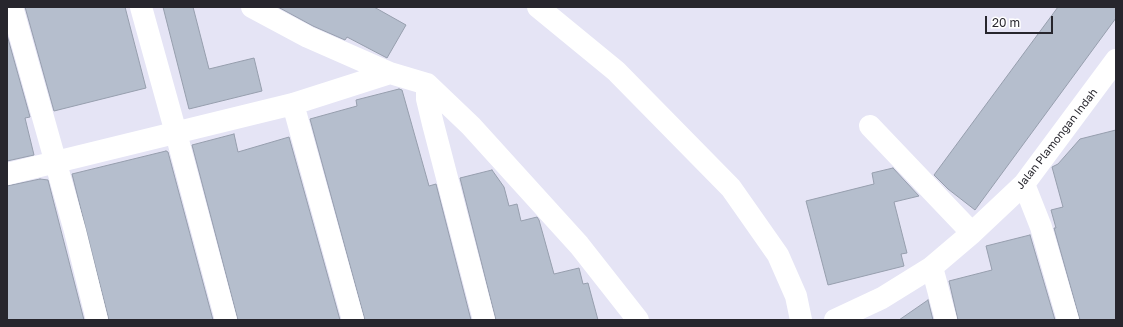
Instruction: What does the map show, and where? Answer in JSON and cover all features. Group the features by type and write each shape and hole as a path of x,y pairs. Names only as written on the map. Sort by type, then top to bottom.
{"street":[{"path":"12,7 75,231 97,320"},
{"path":"141,7 226,320"},
{"path":"252,7 308,37 390,73 427,84 471,126 574,239 638,320"},
{"path":"538,7 616,71 731,188 778,256 796,296 802,320"},
{"name":"Jalan Plamongan Indah","path":"835,320 882,298 932,267 972,233 1024,184 1113,71"},
{"path":"7,174 293,104 390,73"},
{"path":"427,84 427,99 433,124 484,320"},
{"path":"293,104 353,320"},
{"path":"870,126 972,233"},
{"path":"1024,184 1041,227 1068,320"},
{"path":"932,267 946,320"}],"building":[{"path":"25,7 125,7 146,88 54,111"},
{"path":"163,7 193,7 209,69 254,58 262,91 189,109"},
{"path":"278,7 374,7 406,25 387,58 347,37 345,40 313,26"},
{"path":"1058,7 1116,7 1116,18 975,210 948,189 934,175"},
{"path":"7,35 30,117 25,118 34,155 7,161"},
{"path":"399,89 402,90 429,186 436,184 471,320 365,320 310,119 357,106 356,100"},
{"path":"1116,130 1116,320 1080,320 1054,228 1056,228 1051,210 1063,207 1052,167 1058,164 1080,139"},
{"path":"234,134 238,152 289,137 340,320 238,320 192,145"},
{"path":"166,151 168,152 213,320 109,320 72,174"},
{"path":"893,168 919,196 894,202 907,253 901,254 904,266 828,285 806,201 874,184 872,173"},
{"path":"492,170 504,187 509,206 517,204 521,221 537,217 539,220 554,274 579,268 583,284 588,283 598,320 496,320 460,178"},
{"path":"40,179 48,180 84,320 7,320 7,186"},
{"path":"1030,235 1055,320 958,320 949,281 992,270 986,246"},
{"path":"928,300 933,320 899,320"}]}
